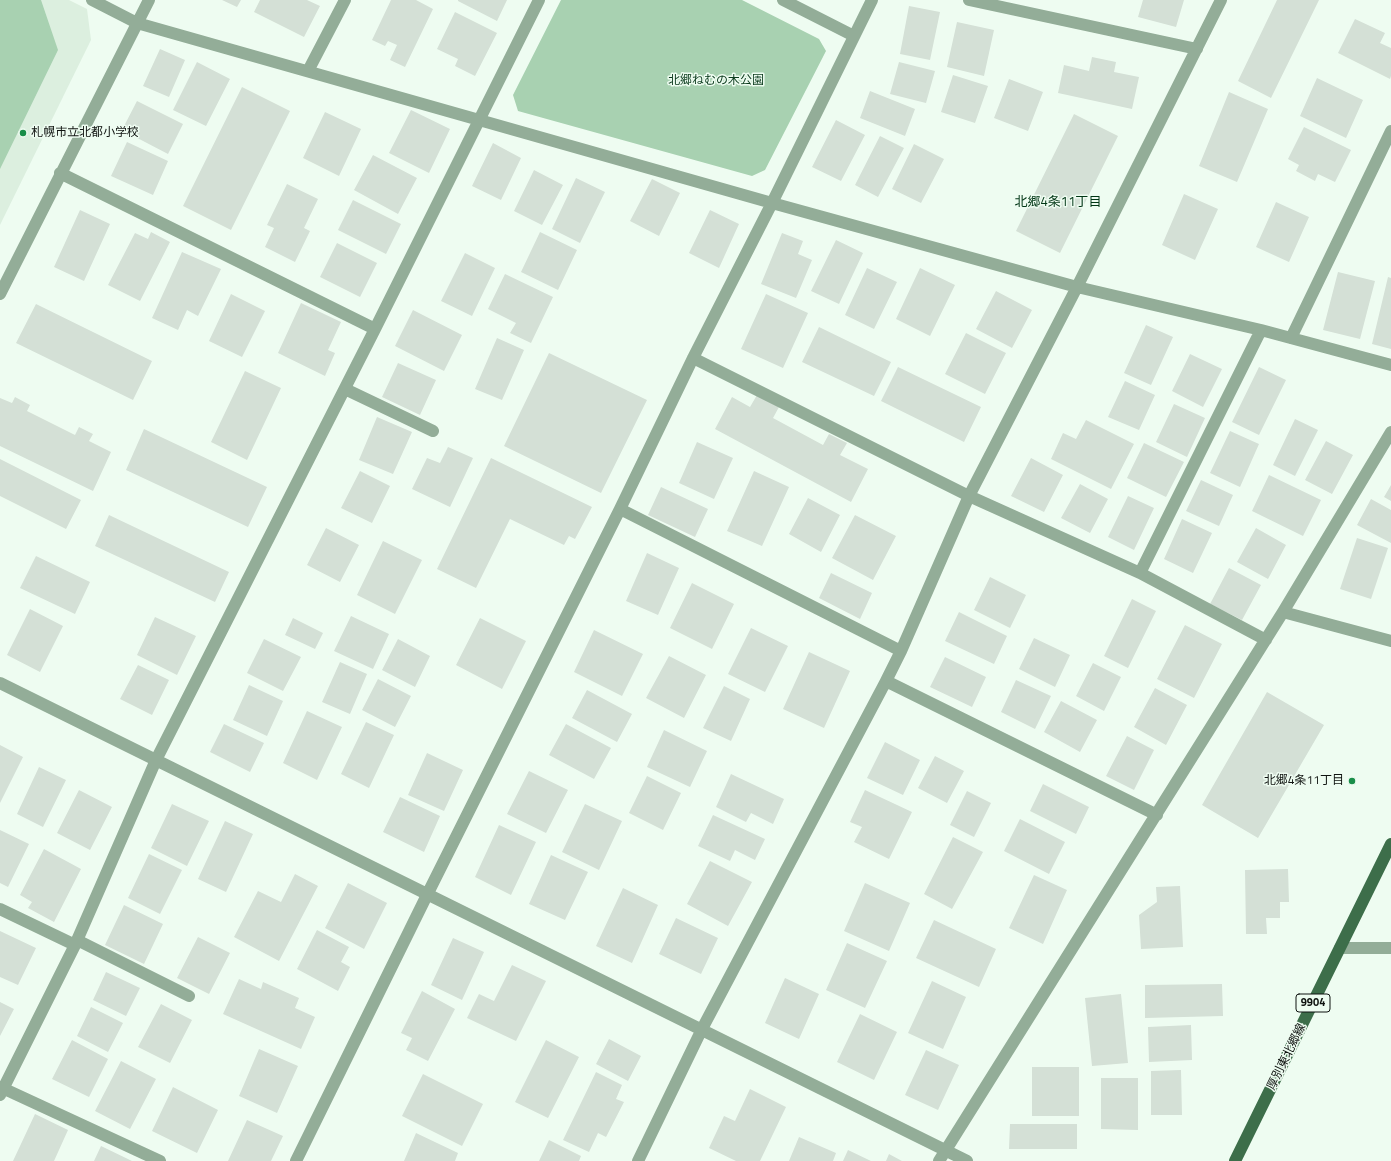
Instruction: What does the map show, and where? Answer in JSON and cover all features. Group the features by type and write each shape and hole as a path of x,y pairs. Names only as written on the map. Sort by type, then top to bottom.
{"main road":[{"name":"厚別東北郷線","path":"1236,1161 1391,844"}],"street":[{"path":"92,0 137,23 772,203 1077,287 1260,330 1391,365"},
{"path":"0,294 149,0"},
{"path":"308,71 345,0"},
{"path":"160,1161 1,1090 76,943 156,760 375,329 539,0"},
{"path":"783,0 854,36"},
{"path":"296,1161 427,894 620,509 693,358 772,203 872,0"},
{"path":"969,0 1197,50"},
{"path":"638,1161 702,1029 886,681 901,651 969,496 1077,287 1221,0"},
{"path":"1291,338 1391,131"},
{"path":"60,173 375,329"},
{"path":"1140,573 1260,330"},
{"path":"693,358 969,496 1140,573 1266,640"},
{"path":"345,388 433,431"},
{"path":"939,1161 945,1149 1284,612 1391,432"},
{"path":"620,509 901,651"},
{"path":"1284,612 1391,641"},
{"path":"886,681 1157,815"},
{"path":"0,683 967,1161"},
{"path":"0,909 189,996"},
{"path":"1340,948 1391,948"}],"shaded area":[{"name":"札幌市立北都小学校","path":"0,0 69,0 87,9 91,40 0,225"}],"green space":[{"path":"0,0 41,0 58,50 0,169"},
{"name":"北郷ねむの木公園","path":"561,0 742,0 819,39 826,51 765,170 752,176 518,111 513,95"}],"building":[{"path":"222,0 241,0 237,7"},
{"path":"260,0 307,0 320,6 304,37 254,12"},
{"path":"391,0 416,0 433,9 405,67 390,60 397,45 388,41 385,46 372,40"},
{"path":"458,0 507,0 497,21"},
{"path":"1143,0 1184,0 1176,27 1138,17"},
{"path":"1277,0 1319,0 1271,98 1238,81"},
{"path":"909,6 940,12 930,60 900,54"},
{"path":"455,12 497,33 475,76 455,66 458,59 437,49"},
{"path":"1355,19 1385,33 1380,43 1391,48 1390,79 1338,53"},
{"path":"957,22 994,30 984,76 947,67"},
{"path":"160,49 185,60 169,97 143,86"},
{"path":"1092,57 1116,62 1114,72 1139,77 1132,109 1058,93 1064,65 1089,71"},
{"path":"197,62 230,79 206,126 173,110"},
{"path":"899,62 935,71 926,103 890,94"},
{"path":"953,75 988,86 975,123 941,112"},
{"path":"1317,78 1363,100 1346,138 1300,116"},
{"path":"1009,79 1043,92 1028,131 994,118"},
{"path":"242,87 290,111 231,230 183,206"},
{"path":"870,91 915,109 905,136 860,118"},
{"path":"1229,92 1268,109 1237,182 1199,166"},
{"path":"137,101 183,124 168,154 122,130"},
{"path":"411,110 450,129 429,173 389,153"},
{"path":"325,112 361,129 339,176 303,158"},
{"path":"1074,114 1118,136 1060,253 1016,231"},
{"path":"836,120 865,135 841,181 812,167"},
{"path":"1304,127 1351,150 1335,182 1318,174 1315,181 1296,171 1299,165 1288,159"},
{"path":"880,136 904,148 878,197 855,185"},
{"path":"127,142 168,161 153,195 111,176"},
{"path":"493,143 521,158 501,200 472,186"},
{"path":"914,144 944,159 921,203 892,189"},
{"path":"373,155 417,178 398,214 354,190"},
{"path":"534,170 563,185 542,225 514,211"},
{"path":"576,178 605,192 580,243 552,229"},
{"path":"652,179 680,193 659,236 630,221"},
{"path":"287,184 318,199 304,228 310,231 295,262 265,247 274,228 267,225"},
{"path":"1184,194 1218,209 1195,260 1162,245"},
{"path":"353,200 401,224 386,254 338,230"},
{"path":"1276,202 1309,217 1289,262 1256,247"},
{"path":"80,210 110,224 84,281 54,267"},
{"path":"710,210 739,224 719,268 689,253"},
{"path":"151,232 170,242 140,301 108,285 135,233 148,239"},
{"path":"540,232 577,250 558,290 521,272"},
{"path":"782,233 803,241 798,254 812,260 796,298 761,284"},
{"path":"836,240 863,253 839,304 811,291"},
{"path":"337,243 377,263 360,297 320,277"},
{"path":"182,252 221,269 198,316 187,310 178,330 152,318"},
{"path":"465,253 495,268 472,316 441,301"},
{"path":"867,268 897,282 874,329 845,315"},
{"path":"920,268 955,285 930,336 896,319"},
{"path":"1338,272 1375,281 1360,339 1323,330"},
{"path":"505,274 553,297 531,343 510,333 516,323 488,309"},
{"path":"1388,277 1391,278 1391,349 1372,344"},
{"path":"996,291 1032,310 1012,348 976,329"},
{"path":"231,294 265,311 242,357 209,341"},
{"path":"766,294 808,313 783,368 741,349"},
{"path":"301,303 341,322 328,350 335,353 325,376 278,353"},
{"path":"36,304 152,361 133,400 16,343"},
{"path":"413,310 462,335 444,371 395,346"},
{"path":"1146,325 1173,337 1151,385 1124,373"},
{"path":"819,327 891,362 874,396 802,362"},
{"path":"966,333 1006,353 985,394 945,374"},
{"path":"497,338 524,350 502,400 475,389"},
{"path":"549,353 647,400 601,493 504,446"},
{"path":"1190,354 1222,369 1203,407 1172,391"},
{"path":"398,363 436,380 420,415 382,397"},
{"path":"898,367 981,407 964,442 881,401"},
{"path":"1259,367 1286,380 1259,435 1232,422"},
{"path":"245,371 281,388 247,460 211,442"},
{"path":"1125,381 1155,395 1139,430 1108,417"},
{"path":"757,395 779,407 773,418 823,445 829,434 847,443 840,455 868,469 851,502 715,429 732,397 750,407"},
{"path":"15,397 30,405 27,411 75,435 79,427 93,434 89,441 111,452 93,491 0,446 0,398 12,403"},
{"path":"1174,404 1205,418 1187,457 1156,442"},
{"path":"377,417 412,432 393,474 359,460"},
{"path":"1295,419 1318,430 1295,476 1273,465"},
{"path":"1086,420 1134,444 1111,489 1051,459 1063,433 1076,439"},
{"path":"144,429 267,487 248,527 126,470"},
{"path":"1230,431 1259,444 1240,487 1210,473"},
{"path":"1326,441 1353,455 1332,494 1305,480"},
{"path":"697,442 733,458 714,499 679,483"},
{"path":"1144,443 1184,462 1166,497 1127,478"},
{"path":"448,447 473,458 450,507 412,489 427,458 440,463"},
{"path":"491,458 592,507 575,539 569,536 564,545 510,519 476,588 437,569"},
{"path":"1031,458 1063,475 1044,512 1011,496"},
{"path":"0,459 81,500 66,529 0,496"},
{"path":"360,471 390,486 372,523 341,508"},
{"path":"754,471 789,487 762,546 727,531"},
{"path":"1269,475 1321,500 1303,536 1252,511"},
{"path":"1201,480 1233,495 1219,526 1186,511"},
{"path":"1080,484 1108,499 1090,533 1061,518"},
{"path":"1391,485 1391,501 1384,497"},
{"path":"661,487 708,509 695,537 648,515"},
{"path":"1128,496 1154,508 1134,550 1108,537"},
{"path":"808,498 840,515 821,552 789,534"},
{"path":"1371,499 1391,510 1391,543 1357,525"},
{"path":"109,515 229,572 215,602 95,546"},
{"path":"855,515 896,536 873,580 832,558"},
{"path":"1182,519 1212,533 1193,573 1164,559"},
{"path":"326,528 359,545 340,582 307,565"},
{"path":"1256,528 1286,545 1268,579 1237,562"},
{"path":"1357,538 1388,548 1371,599 1340,589"},
{"path":"383,541 422,560 395,614 357,595"},
{"path":"647,553 679,568 658,615 626,601"},
{"path":"36,556 90,582 75,614 20,588"},
{"path":"1229,568 1261,585 1242,620 1210,604"},
{"path":"831,573 872,593 860,619 819,598"},
{"path":"990,577 1026,595 1010,628 974,610"},
{"path":"692,583 734,604 712,649 670,628"},
{"path":"1132,599 1156,611 1128,668 1104,656"},
{"path":"30,609 63,626 40,672 7,655"},
{"path":"959,612 1007,636 994,664 945,641"},
{"path":"351,616 389,634 373,669 334,651"},
{"path":"155,617 196,636 177,675 137,655"},
{"path":"293,618 323,633 315,649 285,635"},
{"path":"480,618 526,641 502,689 456,665"},
{"path":"1185,625 1222,644 1194,698 1157,679"},
{"path":"751,628 788,646 765,692 728,674"},
{"path":"594,630 643,654 622,696 574,672"},
{"path":"1034,638 1070,655 1055,687 1019,669"},
{"path":"264,639 301,657 283,691 247,673"},
{"path":"398,639 430,656 415,687 382,670"},
{"path":"809,652 850,671 824,728 783,709"},
{"path":"669,656 706,675 684,718 646,698"},
{"path":"945,657 986,677 972,707 930,687"},
{"path":"340,662 367,674 350,714 322,702"},
{"path":"1093,663 1121,677 1104,711 1076,696"},
{"path":"138,665 169,680 152,715 120,699"},
{"path":"378,679 411,696 395,727 362,710"},
{"path":"1016,680 1051,696 1035,729 1001,712"},
{"path":"249,685 283,701 267,736 233,720"},
{"path":"724,686 750,699 731,741 703,728"},
{"path":"1155,688 1187,705 1166,745 1134,727"},
{"path":"587,690 632,714 617,742 572,718"},
{"path":"1267,692 1324,725 1258,838 1202,805"},
{"path":"1061,701 1097,720 1080,752 1044,732"},
{"path":"307,711 342,727 317,780 283,763"},
{"path":"366,722 394,735 369,788 341,774"},
{"path":"224,724 264,743 250,772 210,752"},
{"path":"566,724 611,748 594,779 549,755"},
{"path":"664,730 707,751 690,787 647,767"},
{"path":"1127,736 1154,750 1134,790 1106,776"},
{"path":"885,742 920,760 903,795 867,778"},
{"path":"0,745 23,757 0,803"},
{"path":"427,753 463,770 444,811 408,795"},
{"path":"935,756 964,771 947,803 918,788"},
{"path":"39,767 66,780 43,827 17,814"},
{"path":"529,771 568,790 546,833 507,814"},
{"path":"731,774 784,799 773,824 751,813 746,822 716,807"},
{"path":"647,776 681,793 663,830 629,813"},
{"path":"1043,784 1089,807 1076,834 1030,811"},
{"path":"79,790 112,807 90,850 57,833"},
{"path":"865,790 912,812 889,859 854,842 862,827 850,822"},
{"path":"967,791 991,803 974,837 950,825"},
{"path":"400,797 440,816 424,852 383,832"},
{"path":"172,804 209,821 187,866 151,848"},
{"path":"585,804 622,821 599,870 562,852"},
{"path":"713,815 765,839 755,860 735,850 730,861 698,846"},
{"path":"1020,819 1065,842 1049,874 1004,851"},
{"path":"225,821 253,834 226,892 198,879"},
{"path":"499,825 536,842 511,895 475,877"},
{"path":"0,830 29,844 8,887 0,883"},
{"path":"953,837 983,852 952,909 924,894"},
{"path":"44,849 81,869 54,922 28,908 32,902 20,895"},
{"path":"149,854 182,870 160,914 128,898"},
{"path":"551,855 588,872 565,920 529,904"},
{"path":"710,861 752,882 728,926 687,904"},
{"path":"1288,869 1289,902 1280,902 1280,918 1266,918 1267,934 1246,934 1245,870"},
{"path":"295,874 318,886 279,961 234,937 258,891 281,902"},
{"path":"1034,875 1067,890 1043,944 1009,928"},
{"path":"348,883 387,903 364,949 325,928"},
{"path":"865,883 910,903 889,951 844,931"},
{"path":"1180,886 1183,947 1141,949 1139,915 1157,902 1156,887"},
{"path":"623,888 658,905 632,963 596,946"},
{"path":"124,905 163,924 144,964 105,945"},
{"path":"676,918 718,938 701,974 659,954"},
{"path":"934,920 996,949 979,987 916,958"},
{"path":"317,930 349,947 341,962 350,967 338,991 297,969"},
{"path":"0,931 36,948 18,985 0,977"},
{"path":"198,937 230,953 209,994 177,978"},
{"path":"453,938 484,952 462,1000 431,985"},
{"path":"847,943 887,961 865,1008 826,990"},
{"path":"512,965 546,981 516,1041 467,1018 479,994 494,1001"},
{"path":"106,972 140,988 126,1016 93,1000"},
{"path":"785,978 819,994 799,1039 765,1023"},
{"path":"239,979 261,989 263,982 299,998 295,1008 315,1017 301,1049 223,1014"},
{"path":"932,981 966,997 943,1049 908,1033"},
{"path":"1222,984 1223,1016 1145,1018 1145,985"},
{"path":"422,991 455,1009 428,1061 406,1050 412,1038 401,1033"},
{"path":"1121,994 1128,1063 1092,1066 1085,998"},
{"path":"0,1002 14,1009 0,1036"},
{"path":"161,1004 192,1020 170,1063 138,1047"},
{"path":"91,1007 123,1023 108,1052 77,1036"},
{"path":"860,1014 897,1032 874,1080 837,1062"},
{"path":"1191,1025 1192,1060 1149,1062 1148,1027"},
{"path":"609,1039 641,1056 628,1081 596,1064"},
{"path":"72,1040 108,1059 89,1097 52,1079"},
{"path":"546,1040 579,1057 548,1118 515,1102"},
{"path":"259,1049 298,1066 277,1113 239,1096"},
{"path":"926,1050 959,1065 938,1110 905,1095"},
{"path":"121,1061 156,1079 130,1129 95,1111"},
{"path":"1032,1067 1079,1067 1079,1116 1032,1116"},
{"path":"1181,1070 1182,1115 1151,1115 1151,1071"},
{"path":"596,1072 622,1085 616,1099 624,1102 606,1137 598,1133 589,1152 563,1140"},
{"path":"423,1074 483,1104 462,1146 402,1116"},
{"path":"1101,1078 1138,1078 1138,1130 1101,1129"},
{"path":"173,1087 218,1110 197,1153 152,1131"},
{"path":"750,1089 786,1107 760,1161 736,1161 709,1148 724,1116 735,1121"},
{"path":"35,1114 68,1130 54,1161 13,1161"},
{"path":"247,1120 283,1136 271,1161 228,1161"},
{"path":"1010,1124 1077,1124 1077,1149 1009,1149"},
{"path":"416,1133 458,1153 455,1161 404,1161"},
{"path":"799,1137 836,1153 833,1161 789,1161"},
{"path":"549,1140 581,1156 579,1161 539,1161"},
{"path":"101,1146 132,1161 94,1161"},
{"path":"848,1150 871,1161 843,1161"},
{"path":"889,1154 902,1161 886,1161"}],"place":[{"name":"札幌市立北都小学校","path":"23,133"},
{"name":"北郷4条11丁目","path":"1352,781"}],"district":[{"name":"北郷4条11丁目","path":"1058,203"}]}
